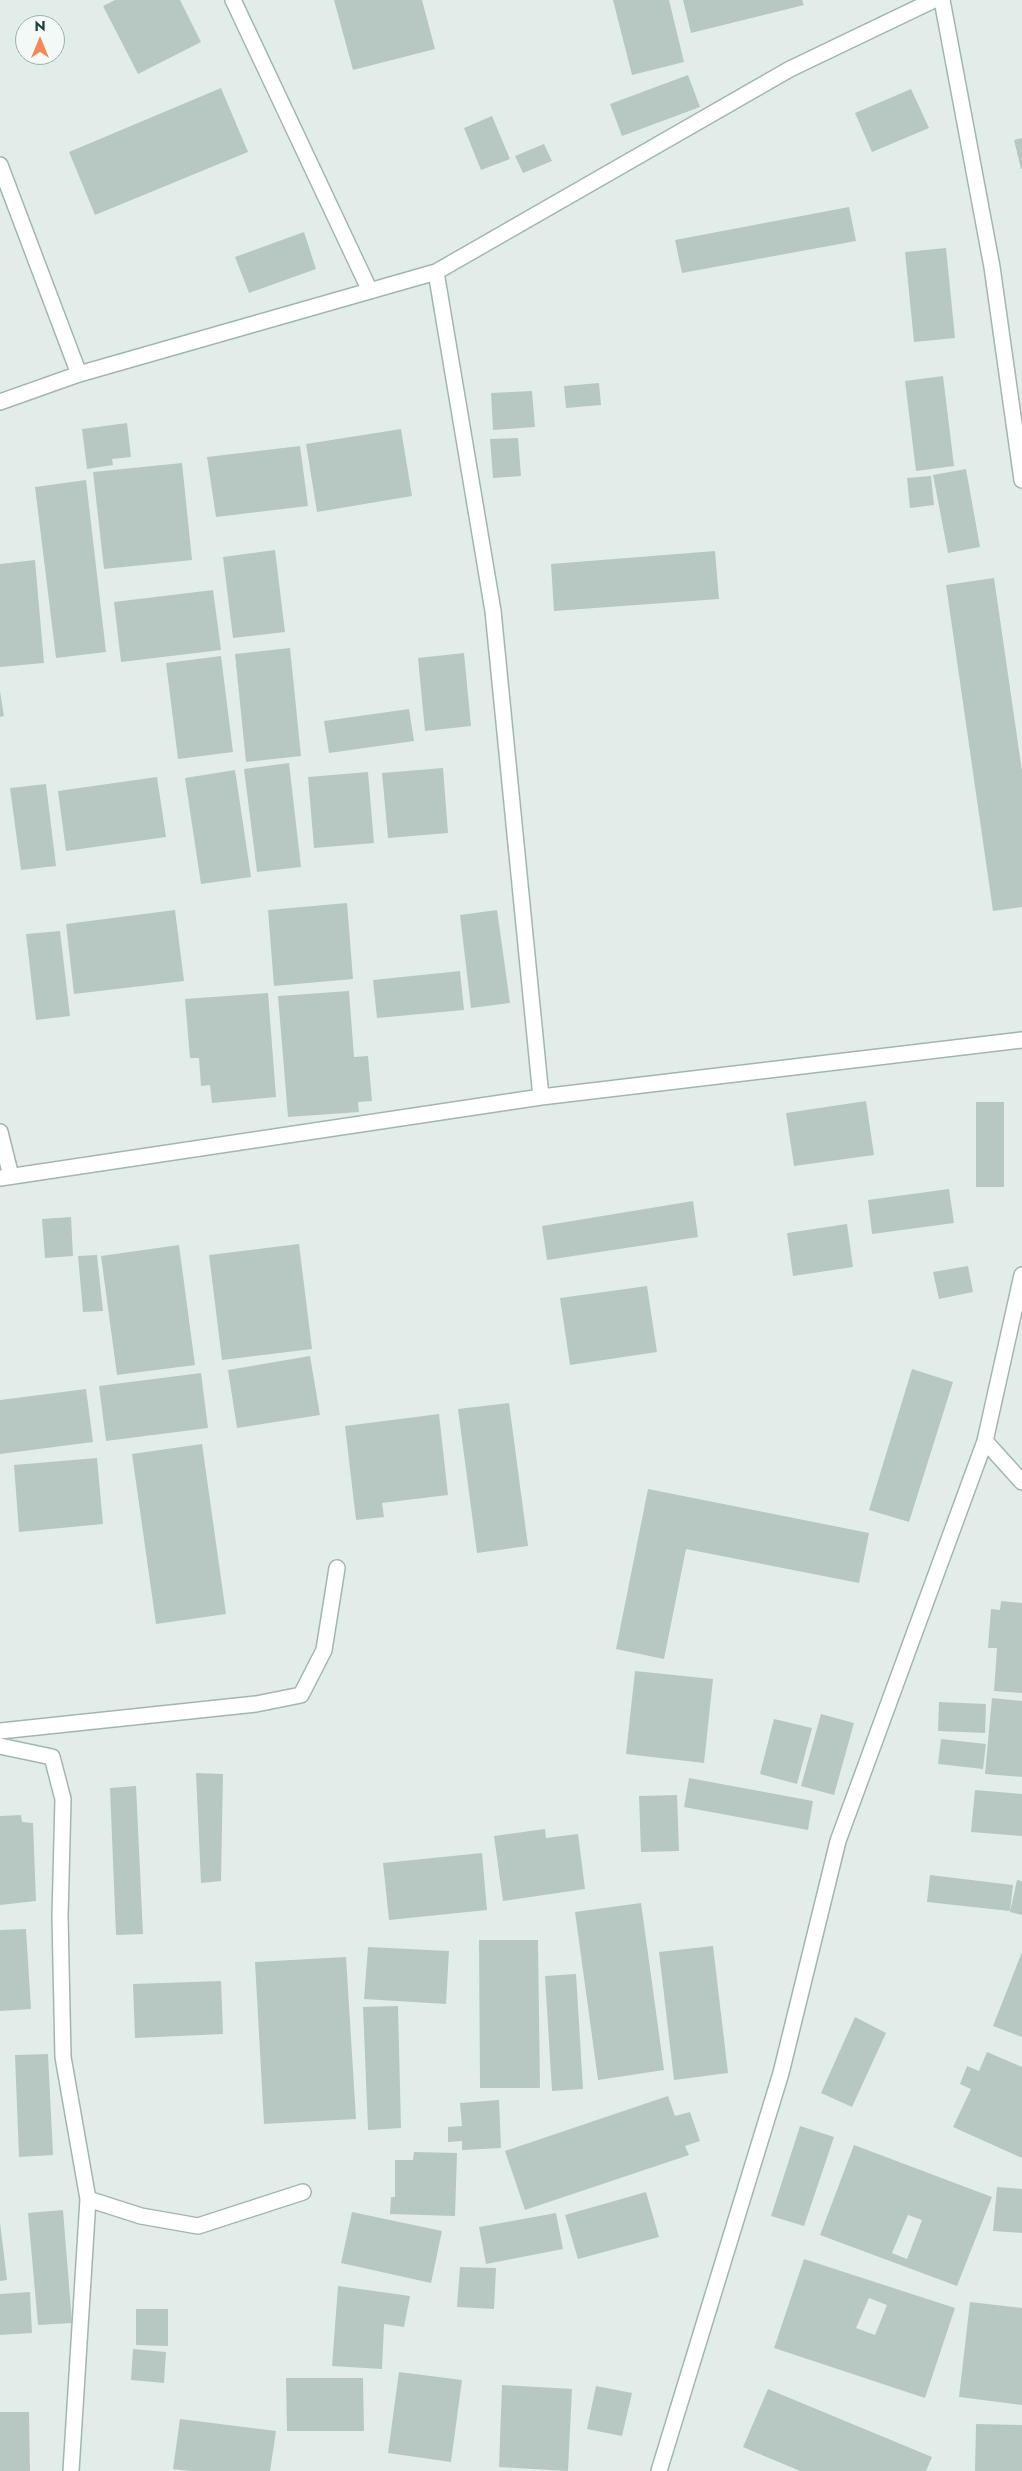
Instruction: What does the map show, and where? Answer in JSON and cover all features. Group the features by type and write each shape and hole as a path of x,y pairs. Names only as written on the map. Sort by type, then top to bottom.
{"street":[{"path":"233,0 370,291"},
{"path":"0,402 79,374 436,272 790,69 934,0"},
{"path":"942,0 992,267 1022,480"},
{"path":"0,165 79,374"},
{"path":"436,272 493,611 541,1097"},
{"path":"0,1132 6,1177 541,1097 1022,1040"},
{"path":"658,2471 780,2073 838,1841 985,1441 1022,1275"},
{"path":"985,1441 1022,1482"},
{"path":"0,1731 256,1704 302,1695 324,1650 337,1568"},
{"path":"0,1746 52,1757 63,1799 60,1917 63,2057 88,2199 70,2471"},
{"path":"88,2199 141,2216 198,2226 303,2192"}],"building":[{"path":"115,0 180,0 201,42 138,74 103,6"},
{"path":"334,0 422,0 435,49 353,70"},
{"path":"613,0 669,0 684,62 632,75"},
{"path":"683,0 802,0 804,5 691,33"},
{"path":"688,75 700,107 622,136 610,104"},
{"path":"221,88 248,152 95,215 69,152"},
{"path":"911,89 929,128 872,152 855,113"},
{"path":"492,116 510,159 481,170 464,128"},
{"path":"1022,138 1022,169 1021,169 1014,140"},
{"path":"544,144 552,161 523,173 515,156"},
{"path":"849,207 856,241 682,273 675,240"},
{"path":"304,232 316,269 249,293 235,257"},
{"path":"946,248 955,338 914,342 905,252"},
{"path":"943,376 954,466 916,471 905,381"},
{"path":"599,383 601,405 566,408 564,386"},
{"path":"532,391 535,427 493,430 491,393"},
{"path":"127,423 131,457 112,459 113,465 87,469 82,429"},
{"path":"401,429 412,496 317,512 306,444"},
{"path":"518,438 521,476 493,478 490,439"},
{"path":"300,446 308,506 216,517 207,457"},
{"path":"182,463 192,560 104,569 93,472"},
{"path":"966,469 980,547 948,553 933,475"},
{"path":"931,476 934,505 910,508 907,478"},
{"path":"86,480 106,652 56,658 35,487"},
{"path":"275,550 285,632 233,638 223,557"},
{"path":"715,551 719,599 554,611 551,564"},
{"path":"35,560 44,663 0,667 0,564"},
{"path":"994,578 1022,771 1022,907 993,911 946,585"},
{"path":"213,590 221,650 121,662 114,602"},
{"path":"290,648 301,756 246,762 235,654"},
{"path":"464,653 471,726 425,731 418,658"},
{"path":"221,656 233,752 178,759 166,663"},
{"path":"0,691 4,716 0,717"},
{"path":"409,709 414,741 329,753 324,721"},
{"path":"289,763 301,867 257,872 244,769"},
{"path":"443,768 448,833 388,838 382,773"},
{"path":"235,770 251,877 201,884 185,778"},
{"path":"368,772 374,843 314,848 308,777"},
{"path":"157,777 166,837 66,851 58,791"},
{"path":"46,784 56,866 21,870 10,788"},
{"path":"347,903 353,979 274,986 268,910"},
{"path":"175,910 184,981 74,994 66,924"},
{"path":"497,910 510,1003 471,1008 460,915"},
{"path":"60,931 70,1016 36,1020 26,934"},
{"path":"460,971 464,1010 377,1018 373,980"},
{"path":"349,991 354,1057 368,1056 372,1101 358,1102 359,1112 288,1117 278,996"},
{"path":"268,993 276,1097 212,1103 210,1085 201,1086 199,1058 190,1058 185,999"},
{"path":"866,1101 874,1155 794,1166 786,1113"},
{"path":"976,1102 1004,1102 1004,1187 976,1187"},
{"path":"949,1189 954,1223 872,1234 868,1200"},
{"path":"693,1201 698,1237 547,1260 542,1226"},
{"path":"71,1217 73,1256 45,1258 42,1219"},
{"path":"847,1224 853,1267 793,1276 787,1233"},
{"path":"299,1244 312,1349 222,1360 209,1255"},
{"path":"179,1245 195,1365 117,1375 101,1256"},
{"path":"97,1255 103,1311 83,1312 78,1256"},
{"path":"968,1266 973,1292 939,1299 933,1272"},
{"path":"647,1286 657,1352 570,1365 560,1298"},
{"path":"310,1356 320,1415 237,1428 228,1370"},
{"path":"912,1369 953,1382 909,1522 869,1510"},
{"path":"201,1373 208,1428 106,1441 99,1386"},
{"path":"86,1389 93,1442 0,1454 0,1400"},
{"path":"509,1403 528,1546 477,1553 458,1409"},
{"path":"439,1414 448,1495 382,1503 384,1517 356,1520 345,1426"},
{"path":"202,1444 226,1614 156,1624 132,1454"},
{"path":"97,1458 103,1524 19,1532 14,1465"},
{"path":"648,1489 869,1533 859,1583 686,1549 664,1659 616,1649"},
{"path":"1001,1601 1022,1603 1022,1693 994,1691 997,1648 988,1648 991,1609 1000,1610"},
{"path":"635,1671 713,1679 704,1763 626,1754"},
{"path":"992,1698 1022,1701 1022,1777 985,1774"},
{"path":"939,1702 986,1704 985,1733 938,1731"},
{"path":"821,1714 854,1723 834,1795 801,1786"},
{"path":"774,1719 812,1728 797,1784 760,1774"},
{"path":"941,1739 986,1744 983,1769 938,1764"},
{"path":"196,1773 223,1774 221,1881 201,1883"},
{"path":"689,1778 813,1801 808,1830 684,1807"},
{"path":"136,1786 143,1934 116,1935 110,1788"},
{"path":"975,1790 1022,1794 1022,1836 971,1832"},
{"path":"677,1795 679,1851 641,1852 639,1796"},
{"path":"21,1815 22,1822 33,1823 36,1901 0,1905 0,1816"},
{"path":"545,1829 546,1838 578,1834 585,1889 503,1901 494,1836"},
{"path":"482,1853 487,1910 389,1920 383,1863"},
{"path":"930,1875 1013,1885 1010,1911 927,1902"},
{"path":"1017,1880 1022,1881 1022,1915 1010,1912"},
{"path":"641,1903 664,2070 598,2080 575,1912"},
{"path":"26,1929 31,2009 0,2011 0,1930"},
{"path":"479,1940 538,1940 540,2088 480,2088"},
{"path":"713,1946 728,2073 674,2080 659,1952"},
{"path":"368,1947 449,1951 446,2004 364,1999"},
{"path":"1022,1952 1022,2037 993,2026"},
{"path":"346,1957 356,2119 264,2124 255,1962"},
{"path":"576,1974 583,2089 552,2091 545,1976"},
{"path":"221,1981 223,2034 135,2038 133,1984"},
{"path":"398,2006 401,2128 368,2130 363,2007"},
{"path":"855,2017 886,2033 852,2107 821,2093"},
{"path":"987,2052 1022,2067 1022,2158 953,2127 971,2089 960,2084 967,2066 979,2071"},
{"path":"48,2054 53,2155 19,2157 15,2055"},
{"path":"668,2096 675,2116 690,2112 700,2141 685,2146 689,2155 525,2210 505,2151"},
{"path":"499,2100 501,2148 462,2150 462,2141 448,2142 448,2127 462,2126 460,2103"},
{"path":"800,2126 834,2137 804,2226 771,2216"},
{"path":"854,2145 992,2197 957,2286 820,2235","holes":["908,2215 922,2220 907,2259 892,2253"]},
{"path":"414,2152 457,2153 455,2216 390,2214 391,2197 395,2197 395,2160 413,2160"},
{"path":"997,2187 1022,2189 1022,2233 993,2231"},
{"path":"646,2192 659,2237 578,2259 565,2215"},
{"path":"63,2210 72,2323 38,2325 28,2213"},
{"path":"352,2212 442,2231 431,2283 341,2263"},
{"path":"556,2213 563,2249 486,2264 479,2227"},
{"path":"0,2222 7,2280 0,2281"},
{"path":"804,2259 955,2308 925,2398 774,2348","holes":["869,2298 887,2305 875,2335 856,2328"]},
{"path":"460,2267 496,2268 494,2309 457,2307"},
{"path":"338,2286 410,2296 404,2327 384,2324 382,2369 332,2366"},
{"path":"30,2292 32,2333 0,2335 0,2294"},
{"path":"970,2302 1022,2308 1022,2405 959,2397"},
{"path":"136,2309 168,2309 168,2346 136,2345"},
{"path":"133,2349 166,2352 164,2383 131,2380"},
{"path":"399,2372 462,2380 451,2462 388,2453"},
{"path":"286,2378 363,2378 364,2431 287,2431"},
{"path":"502,2385 572,2389 568,2471 499,2467"},
{"path":"596,2386 632,2393 622,2436 587,2429"},
{"path":"768,2389 932,2457 926,2471 800,2471 743,2447"},
{"path":"0,2412 29,2412 30,2471 0,2471"},
{"path":"180,2419 276,2431 270,2471 190,2471 173,2469"},
{"path":"976,2424 1022,2425 1022,2471 975,2471"}]}
